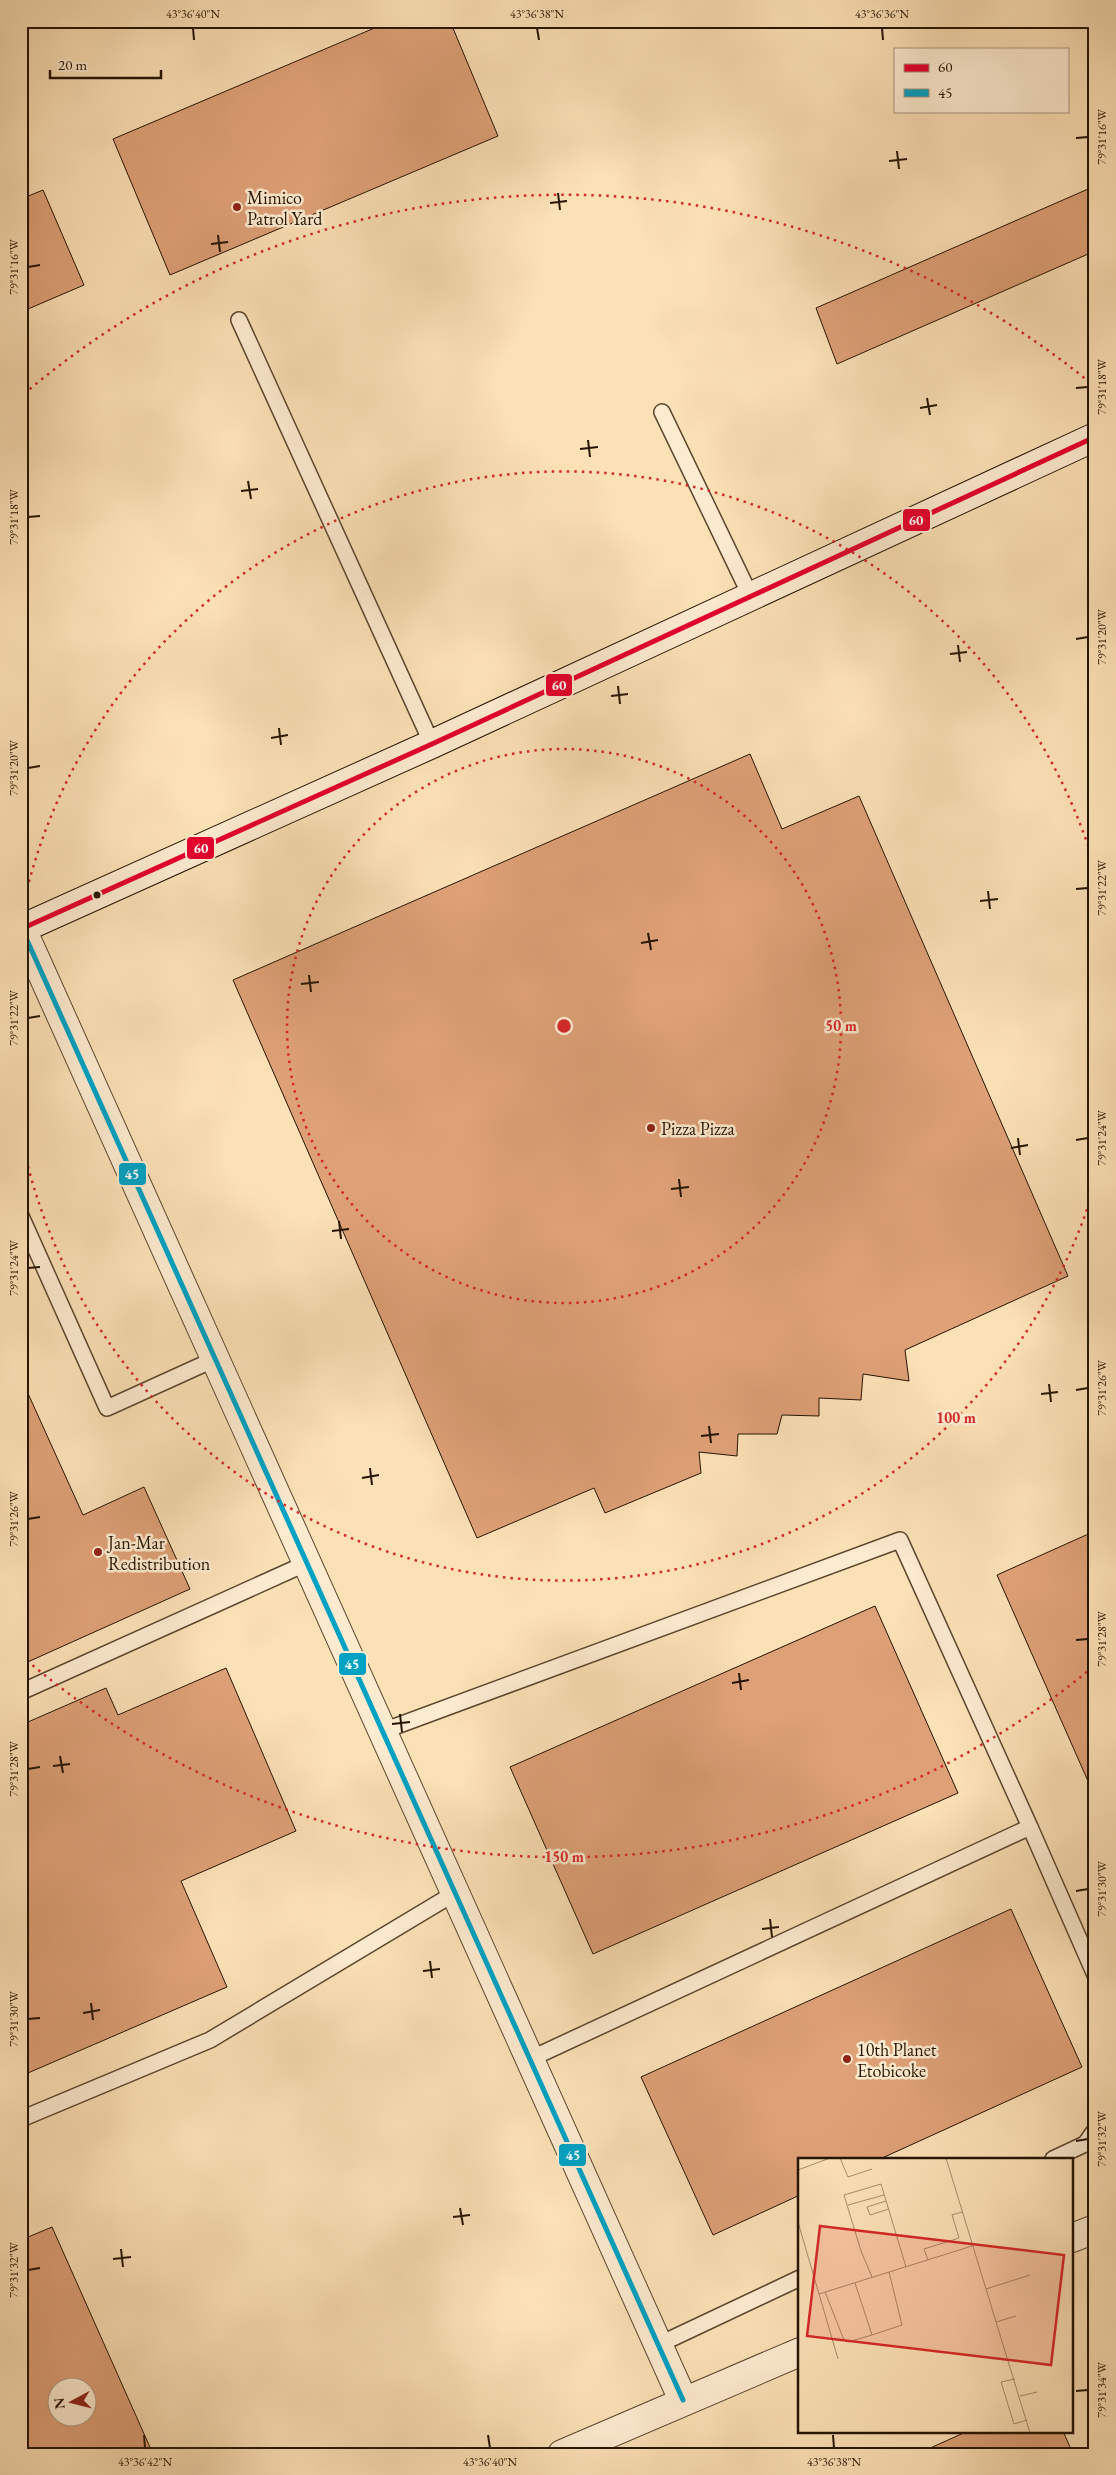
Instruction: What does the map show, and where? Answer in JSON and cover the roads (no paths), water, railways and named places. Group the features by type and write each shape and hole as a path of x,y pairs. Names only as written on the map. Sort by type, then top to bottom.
{"street":[{"path":"683,2400 22,929 432,744 1095,437"},
{"path":"1074,2237 1095,2228"},
{"path":"562,2454 683,2400 798,2353"}],"lane":[{"path":"239,320 432,744"},
{"path":"662,412 751,596"},
{"path":"21,1216 107,1408 215,1359"},
{"path":"383,1731 900,1540 1095,1974"},
{"path":"21,1692 307,1563"},
{"path":"530,2059 1030,1827"},
{"path":"21,2119 210,2040 455,1893"},
{"path":"1055,2158 1085,2144 1095,2130"},
{"path":"658,2345 798,2279"}],"place":[{"name":"Mimico Patrol Yard","path":"237,207"},
{"name":"Pizza Pizza","path":"651,1128"},
{"name":"Jan-Mar Redistribution","path":"98,1552"},
{"name":"10th Planet Etobicoke","path":"847,2059"}]}
